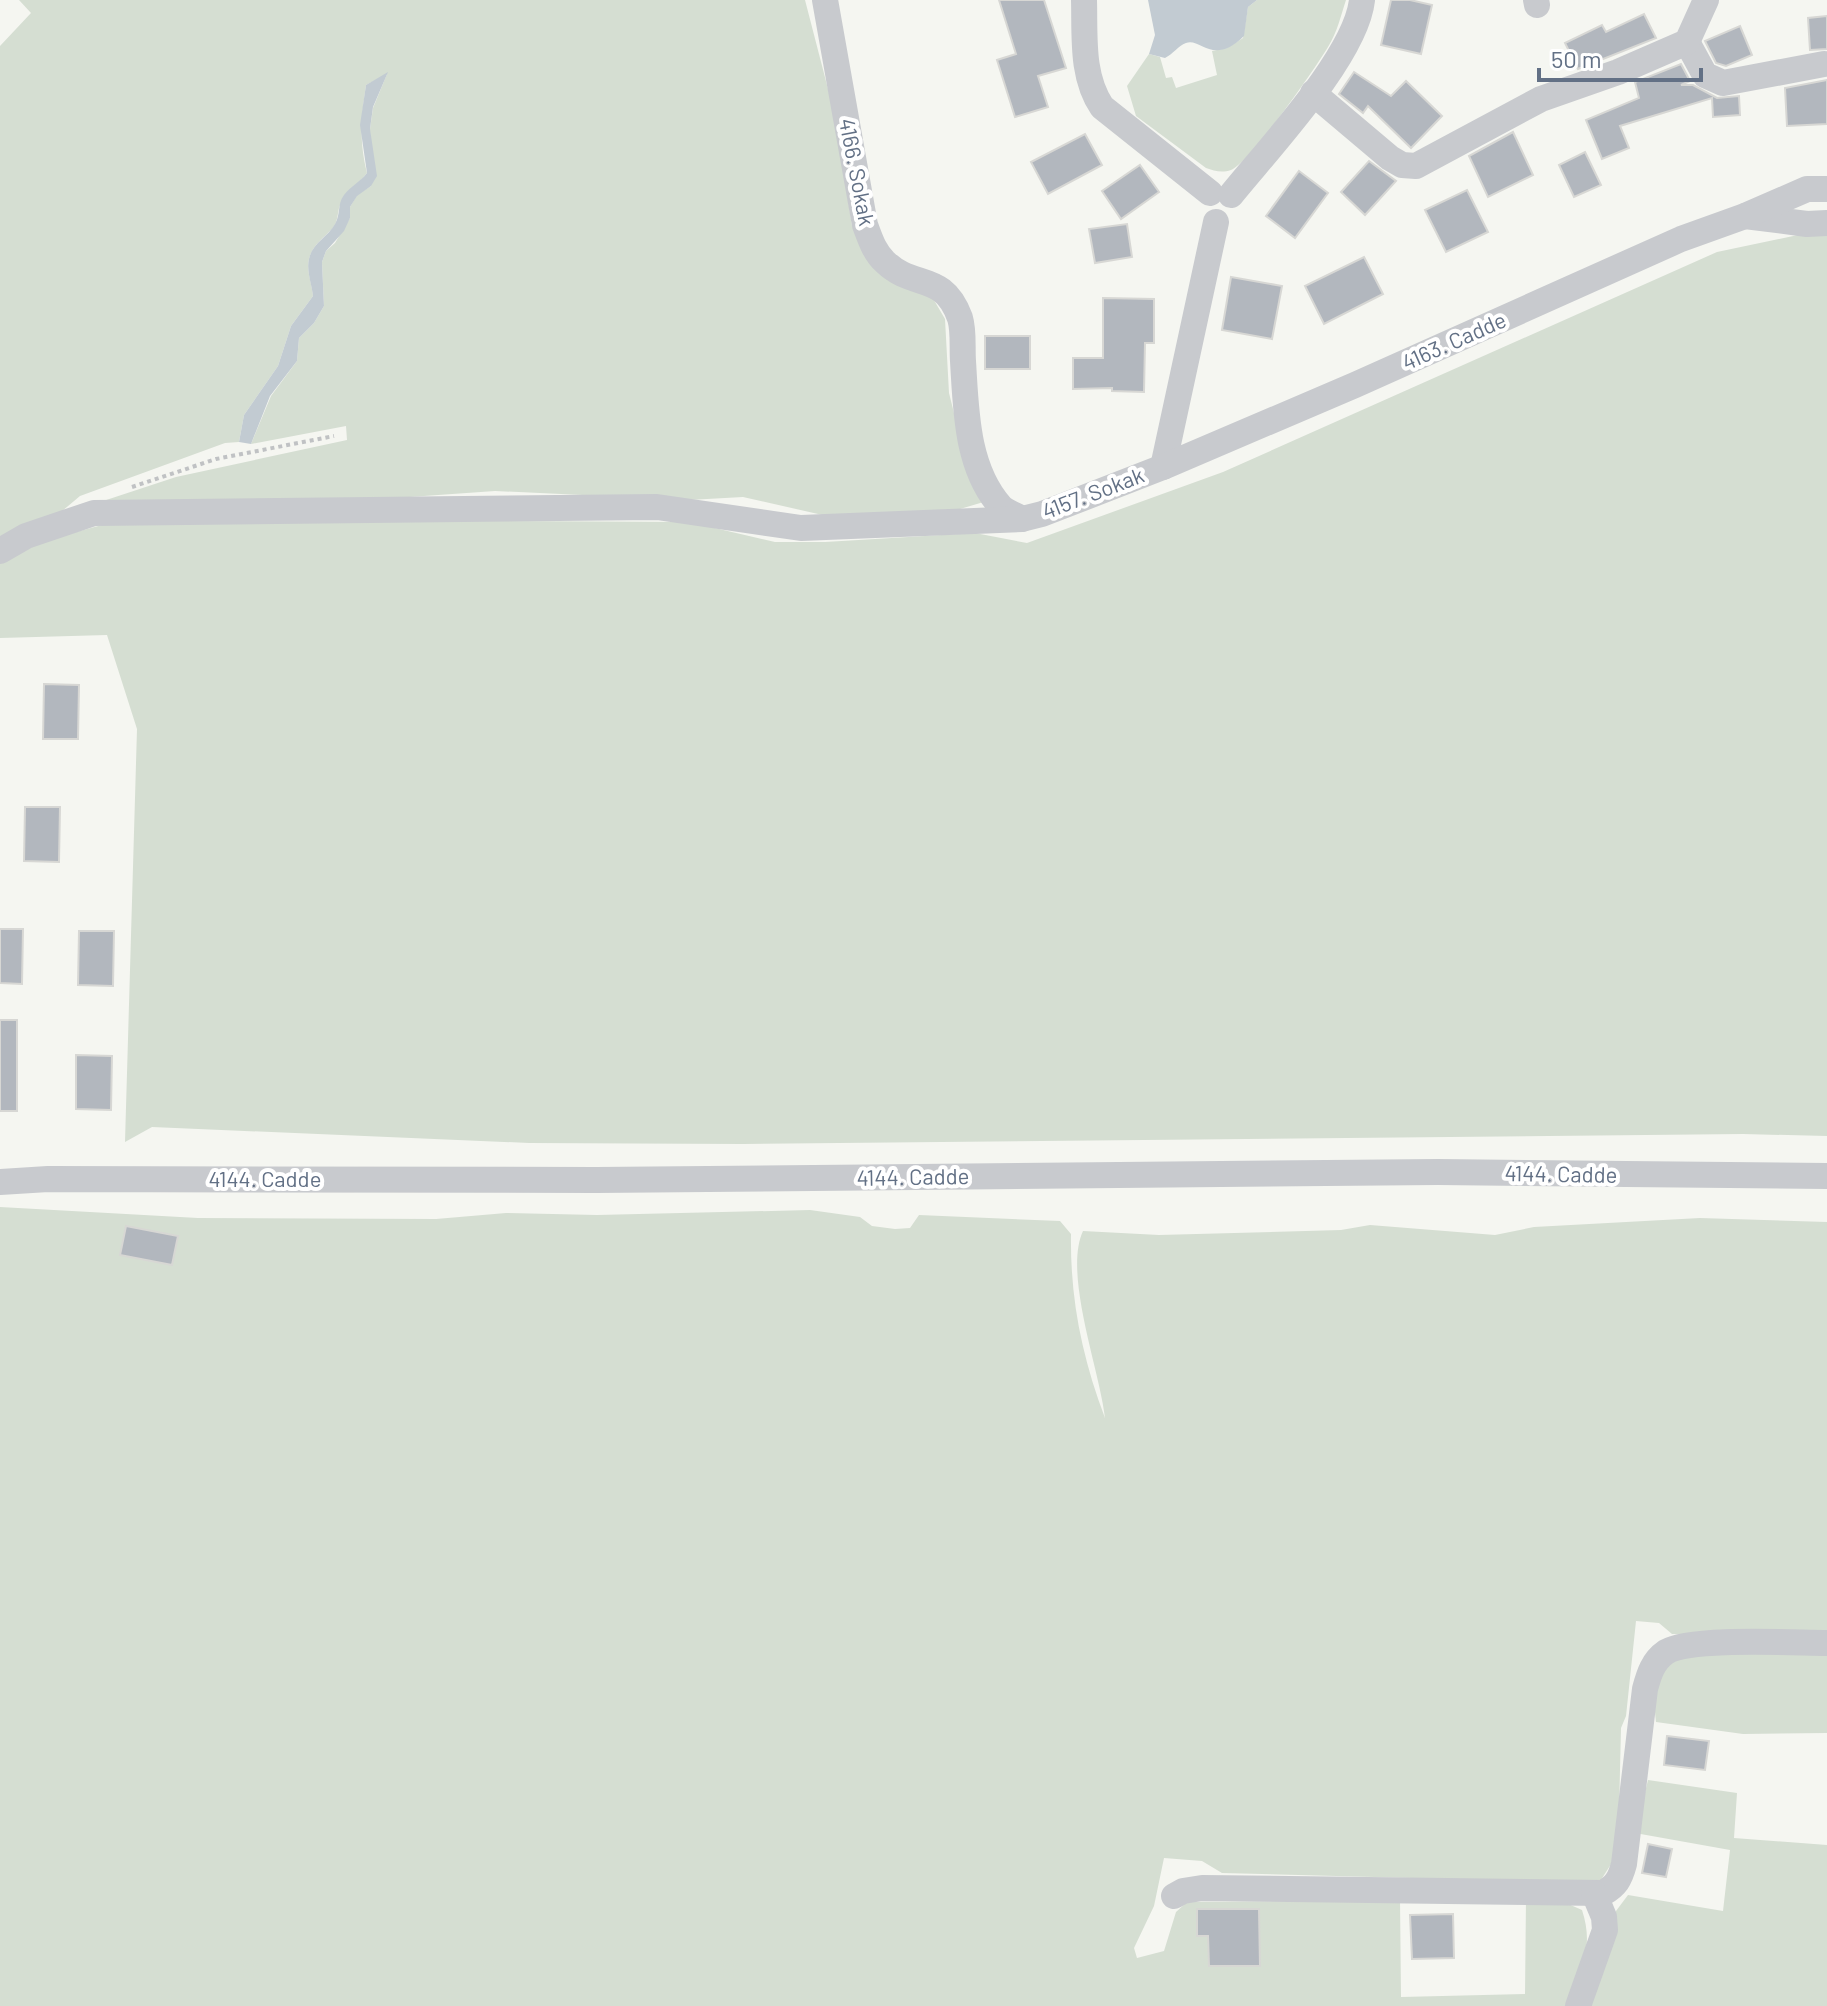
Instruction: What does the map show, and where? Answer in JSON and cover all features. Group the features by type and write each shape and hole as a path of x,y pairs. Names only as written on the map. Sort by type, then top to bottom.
{"street":[{"name":"4166. Sokak","path":"825,0 865,225 873,246 885,262 898,272 947,293 955,307 962,323 966,422 973,448 985,480 1002,508 1022,519"},
{"path":"1084,0 1086,67 1094,96 1102,107 1221,194"},
{"path":"1163,467 1216,222 1205,211 1205,201 1221,194 1313,93 1345,49 1360,16 1362,0"},
{"path":"1313,93 1390,158 1402,165 1416,166 1541,99 1618,72 1687,42 1706,0"},
{"path":"1687,42 1705,75 1723,83 1824,64"},
{"name":"4163. Cadde","path":"1163,467 1681,239 1807,189 1827,189"},
{"name":"4163. Cadde","path":"1745,216 1807,224 1827,223"},
{"name":"4157. Sokak","path":"0,551 26,536 94,513 657,507 801,528 1022,519 1163,467"},
{"name":"4144. Cadde","path":"0,1182 48,1179 612,1180 1422,1172 1827,1176"},
{"path":"1174,1896 1202,1888 1603,1893 1613,1888 1624,1864 1650,1668 1666,1652 1691,1644 1827,1643"},
{"path":"1578,2006 1605,1930 1604,1917 1594,1893"}],"path":[{"path":"126,489 216,459 334,436"}],"shaded area":[{"path":"19,0 805,0 835,116 852,226 893,282 931,295 945,319 949,393 970,477 987,501 960,509 827,516 743,497 689,500 495,491 367,500 91,505 176,477 347,440 346,426 251,444 271,396 297,361 299,338 314,323 324,306 322,262 326,251 335,243 350,218 350,207 357,195 371,186 370,129 373,108 387,74 366,85 362,129 367,173 344,197 334,226 310,254 308,268 313,296 291,326 278,366 244,415 239,442 225,443 80,496 55,517 0,543 0,46 31,13"},
{"path":"1148,0 1257,0 1248,7 1244,36 1233,45 1216,50 1191,42 1165,58 1149,54 1155,35"},
{"path":"1257,0 1346,0 1328,47 1267,133 1231,170 1212,170 1136,116 1127,86 1149,54 1160,57 1166,78 1172,77 1176,88 1217,75 1212,51 1227,48 1243,38 1248,7"},
{"path":"388,72 373,107 370,129 377,176 371,186 357,196 350,207 350,218 344,231 326,251 322,262 324,306 314,323 299,338 297,361 270,396 251,444 239,442 244,415 278,366 291,326 313,296 308,268 311,253 335,224 344,195 367,173 360,125 366,85"},
{"path":"1827,233 1827,1136 1743,1134 743,1144 529,1143 152,1127 125,1142 137,729 107,635 0,638 0,560 28,545 113,522 192,519 689,522 775,542 975,533 1027,543 1223,472 1717,252 1798,235"},
{"path":"0,1207 198,1218 436,1219 506,1213 597,1215 810,1210 860,1217 872,1226 895,1229 910,1228 919,1215 1060,1221 1071,1234 1079,1328 1105,1418 1077,1272 1083,1231 1159,1235 1341,1230 1370,1225 1495,1235 1534,1227 1700,1218 1827,1222 1827,1634 1672,1634 1659,1623 1636,1621 1626,1716 1621,1728 1619,1813 1613,1861 1599,1883 1222,1873 1202,1861 1164,1858 1154,1906 1134,1948 1137,1958 1164,1951 1176,1912 1187,1902 1400,1900 1401,1997 1525,1994 1526,1899 1566,1903 1582,1910 1587,1937 1584,1960 1565,2006 0,2006"},
{"path":"1827,1651 1827,1733 1743,1734 1656,1722 1654,1699 1657,1682 1666,1667 1684,1654"},
{"path":"1648,1780 1737,1793 1734,1838 1827,1845 1827,2006 1584,2006 1616,1911 1628,1895 1723,1911 1730,1850 1635,1833"}],"building":[{"path":"999,0 1044,0 1066,68 1038,76 1048,107 1015,117 997,60 1016,54"},
{"path":"1391,0 1432,5 1421,54 1381,45"},
{"path":"1644,14 1656,38 1578,69 1565,43 1602,25 1606,32"},
{"path":"1827,16 1827,49 1810,50 1808,18"},
{"path":"1740,26 1752,55 1726,66 1716,63 1705,41"},
{"path":"1681,64 1690,81 1681,85 1693,85 1717,98 1739,96 1740,115 1713,117 1712,98 1620,126 1629,148 1602,159 1586,120 1639,98 1635,82"},
{"path":"1354,72 1391,96 1406,81 1442,116 1411,148 1368,106 1363,113 1339,94"},
{"path":"1827,80 1827,124 1787,126 1785,88"},
{"path":"1513,132 1533,175 1488,197 1469,156"},
{"path":"1085,134 1102,165 1048,194 1031,162"},
{"path":"1585,152 1601,185 1574,197 1559,165"},
{"path":"1369,161 1396,181 1365,215 1341,192"},
{"path":"1140,165 1159,192 1121,219 1102,191"},
{"path":"1299,171 1328,193 1295,238 1266,216"},
{"path":"1467,190 1488,232 1446,252 1425,210"},
{"path":"1127,224 1132,257 1095,263 1089,229"},
{"path":"1364,257 1383,294 1324,324 1305,286"},
{"path":"1231,277 1282,286 1272,339 1222,330"},
{"path":"1103,298 1154,299 1154,343 1145,343 1144,392 1112,391 1112,388 1073,389 1073,358 1103,358"},
{"path":"985,336 1030,336 1030,369 985,369"},
{"path":"44,684 79,685 78,739 43,739"},
{"path":"25,807 60,807 59,862 24,861"},
{"path":"0,929 23,929 22,984 0,983"},
{"path":"79,931 114,931 113,986 78,985"},
{"path":"0,1020 17,1020 17,1111 0,1111"},
{"path":"76,1055 112,1056 111,1110 76,1109"},
{"path":"126,1226 178,1236 172,1265 120,1255"},
{"path":"1667,1736 1709,1741 1705,1770 1664,1765"},
{"path":"1648,1844 1672,1849 1666,1877 1642,1873"},
{"path":"1197,1909 1259,1909 1260,1966 1209,1966 1208,1936 1197,1936"},
{"path":"1453,1914 1454,1958 1412,1959 1410,1915"}]}
